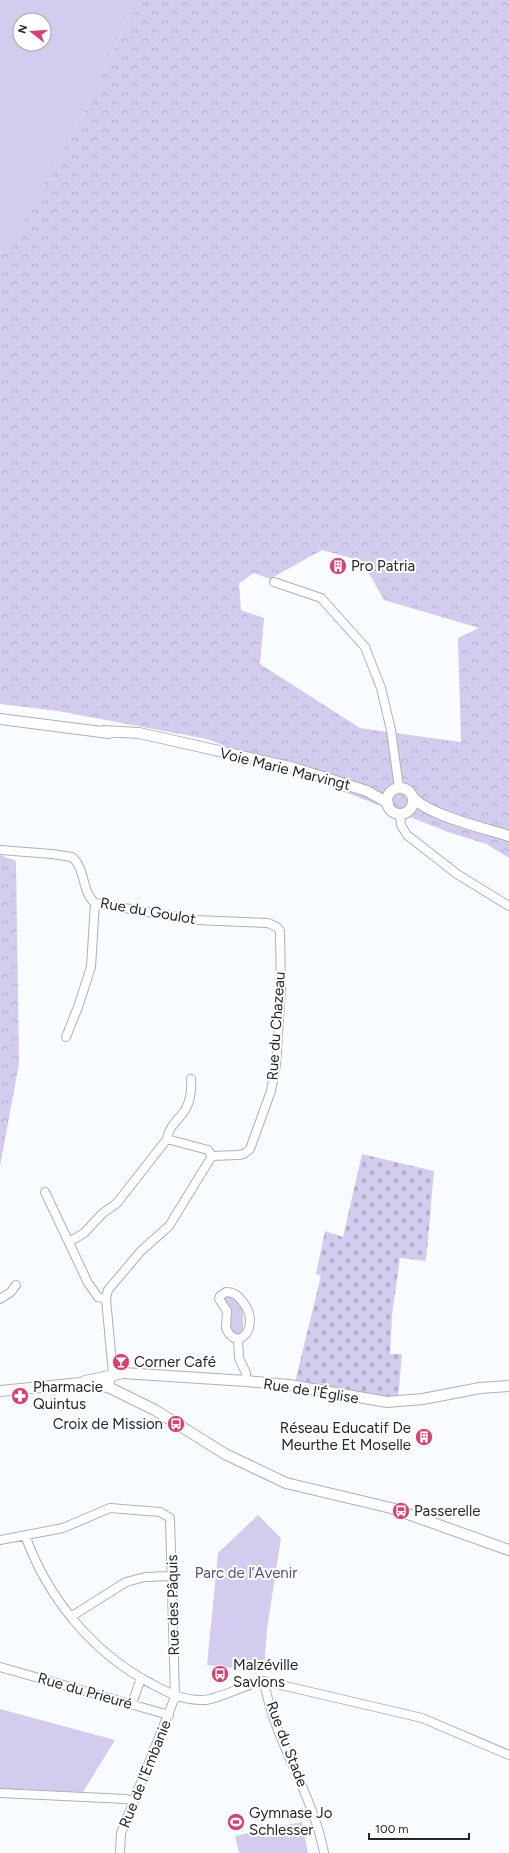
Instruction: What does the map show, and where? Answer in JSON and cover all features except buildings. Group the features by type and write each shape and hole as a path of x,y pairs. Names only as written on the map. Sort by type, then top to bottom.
{"main road":[{"name":"Voie Marie Marvingt","path":"0,719 103,731 139,733 294,768 367,791 388,803"},
{"path":"435,812 404,812 392,810 388,803 395,790 406,789 417,802 435,812 509,836"},
{"name":"Voie Marie Marvingt","path":"367,791 395,790"},
{"path":"404,812 413,804 412,796"},
{"name":"Rue de l'Église","path":"81,1383 113,1374 123,1373 289,1385 388,1402 423,1399 480,1388 509,1386"},
{"path":"0,1391 81,1383 108,1388 155,1410 225,1454 286,1483 391,1508 509,1550"}],"street":[{"path":"274,582 321,598 365,647 381,688 391,730 395,790"},
{"path":"404,812 401,825 407,835 452,870 509,906"},
{"name":"Rue du Goulot","path":"0,850 72,857 80,867 88,895 95,903 191,920 268,924 277,927"},
{"path":"66,1037 78,1007 90,967 95,903"},
{"name":"Rue du Chazeau","path":"212,1156 244,1154 250,1149 271,1091 276,1065 281,989 280,931 277,927"},
{"path":"69,1242 84,1233 103,1213 117,1203 166,1139 168,1132 184,1112 192,1091 191,1079"},
{"path":"108,1388 113,1374 106,1299 108,1290 141,1251 169,1226 212,1156 208,1150 166,1139"},
{"path":"44,1192 88,1283 98,1297 106,1299"},
{"path":"0,1299 11,1292 16,1285"},
{"path":"232,1292 237,1295 248,1309 250,1315 249,1330 246,1335 238,1339 228,1333 226,1328 227,1311 219,1299 222,1293 232,1292"},
{"path":"238,1339 239,1358 246,1373 246,1381"},
{"name":"Rue des Pâquis","path":"25,1535 63,1528 110,1508 160,1512 168,1515 171,1524 175,1697"},
{"path":"0,1540 25,1535 45,1579 72,1616 101,1649 119,1664 175,1697 205,1700 264,1681 422,1718 509,1755"},
{"path":"72,1616 126,1582 145,1577 172,1576"},
{"name":"Rue du Prieuré","path":"0,1667 169,1715"},
{"path":"132,1704 141,1678"},
{"name":"Rue du Stade","path":"264,1681 273,1715 318,1824 324,1853"},
{"name":"Rue de l'Embanie","path":"120,1853 121,1833 175,1697"},
{"path":"0,1793 54,1794 126,1799 133,1801"}],"green space":[{"path":"0,0 145,0 130,16 82,116 7,252 0,253"},
{"path":"145,0 509,0 509,858 486,844 451,833 207,739 58,711 0,704 0,253 7,251 82,116 130,16","holes":["322,550 362,561 384,600 479,628 458,638 461,742 360,728 260,664 264,618 241,610 239,583 254,573 270,579"]},
{"path":"0,855 16,861 19,1064 0,1166"},
{"path":"362,1154 434,1171 426,1261 400,1258 392,1315 390,1354 402,1354 398,1399 295,1382 321,1276 316,1274 325,1231 343,1237"},
{"path":"225,1295 233,1296 248,1314 243,1313 243,1329 246,1332 239,1335 231,1333 224,1303"},
{"name":"Parc de l’Avenir","path":"258,1515 281,1538 267,1629 264,1671 207,1665 218,1553"},
{"path":"0,1709 115,1740 83,1792 0,1789"},
{"path":"302,1822 308,1853 239,1853 235,1836"}],"place":[{"name":"Pro Patria","path":"338,566"},
{"name":"Corner Café","path":"121,1362"},
{"name":"Pharmacie Quintus","path":"20,1396"},
{"name":"Croix de Mission","path":"176,1424"},
{"name":"Réseau Educatif De Meurthe Et Moselle","path":"424,1437"},
{"name":"Passerelle","path":"401,1511"},
{"name":"Malzéville Savlons","path":"220,1674"},
{"name":"Gymnase Jo Schlesser","path":"236,1822"}]}
